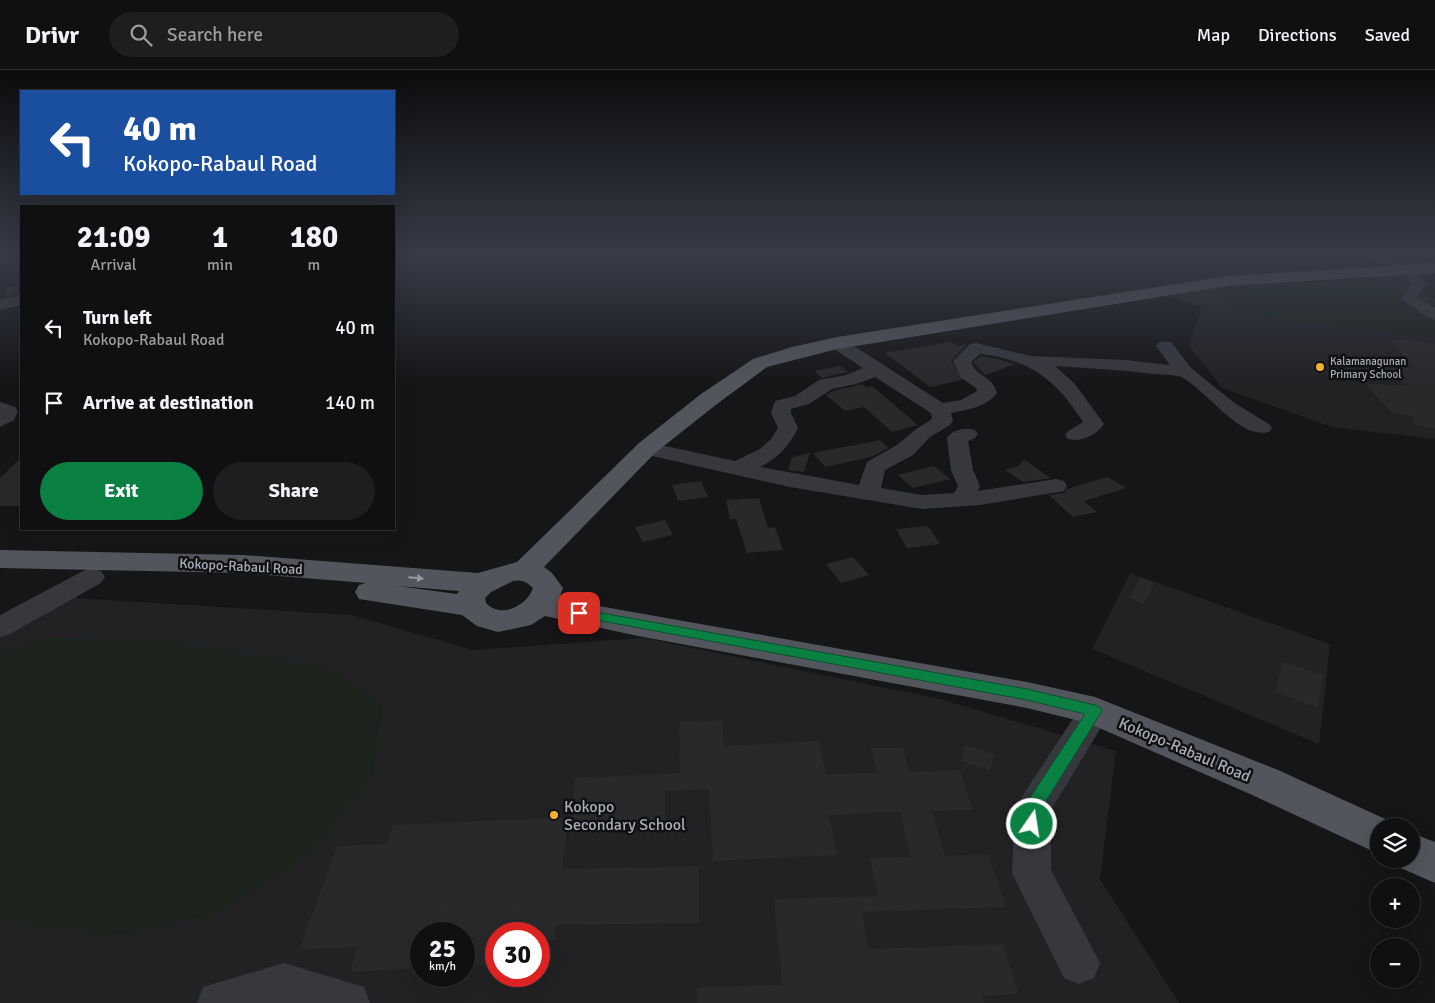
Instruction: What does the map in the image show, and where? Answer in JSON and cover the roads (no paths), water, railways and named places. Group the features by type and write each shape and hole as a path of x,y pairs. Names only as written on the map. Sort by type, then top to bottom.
{"main road":[{"path":"526,571 541,552 647,448 708,399 760,363 799,351 837,343 1123,298"},
{"name":"Kokopo-Rabaul Road","path":"0,559 243,564 477,595"},
{"path":"526,571 544,580 548,588 546,596 540,605 525,615 498,620 479,614 477,595 503,572 526,571"},
{"name":"Kokopo-Rabaul Road","path":"0,576 92,576 228,582 385,593 477,595"},
{"name":"Kokopo-Rabaul Road","path":"540,605 638,625 1027,695 1095,711 1264,782 1370,832"},
{"path":"1420,856 1435,863"}],"street":[{"path":"1410,298 1409,299 1435,315"},
{"path":"0,305 20,300"},
{"path":"837,343 940,410 967,404 987,393 985,385 966,373 962,361 976,348 996,349 1057,376 1078,398 1094,424 1075,435"},
{"path":"1165,346 1185,372 1211,391 1229,408 1262,428"},
{"path":"1024,360 1125,365 1185,372"},
{"path":"737,468 761,459 780,445 788,428 781,413 782,405 802,400 826,384 849,380 866,374 875,368"},
{"path":"0,408 8,411 7,416 0,421"},
{"path":"868,493 875,467 905,450 922,433 943,421 940,410"},
{"path":"962,499 969,486 962,470 956,438 968,434"},
{"path":"647,448 790,480 922,502 962,499 1056,486"},
{"path":"0,627 92,576"},
{"path":"1079,964 1031,873 1033,807 1095,711"},
{"path":"219,1003 284,985 348,1003"}],"place":[{"name":"Kalamanagunan Primary School","path":"1320,367"},
{"name":"Kokopo Secondary School","path":"554,815"}]}
